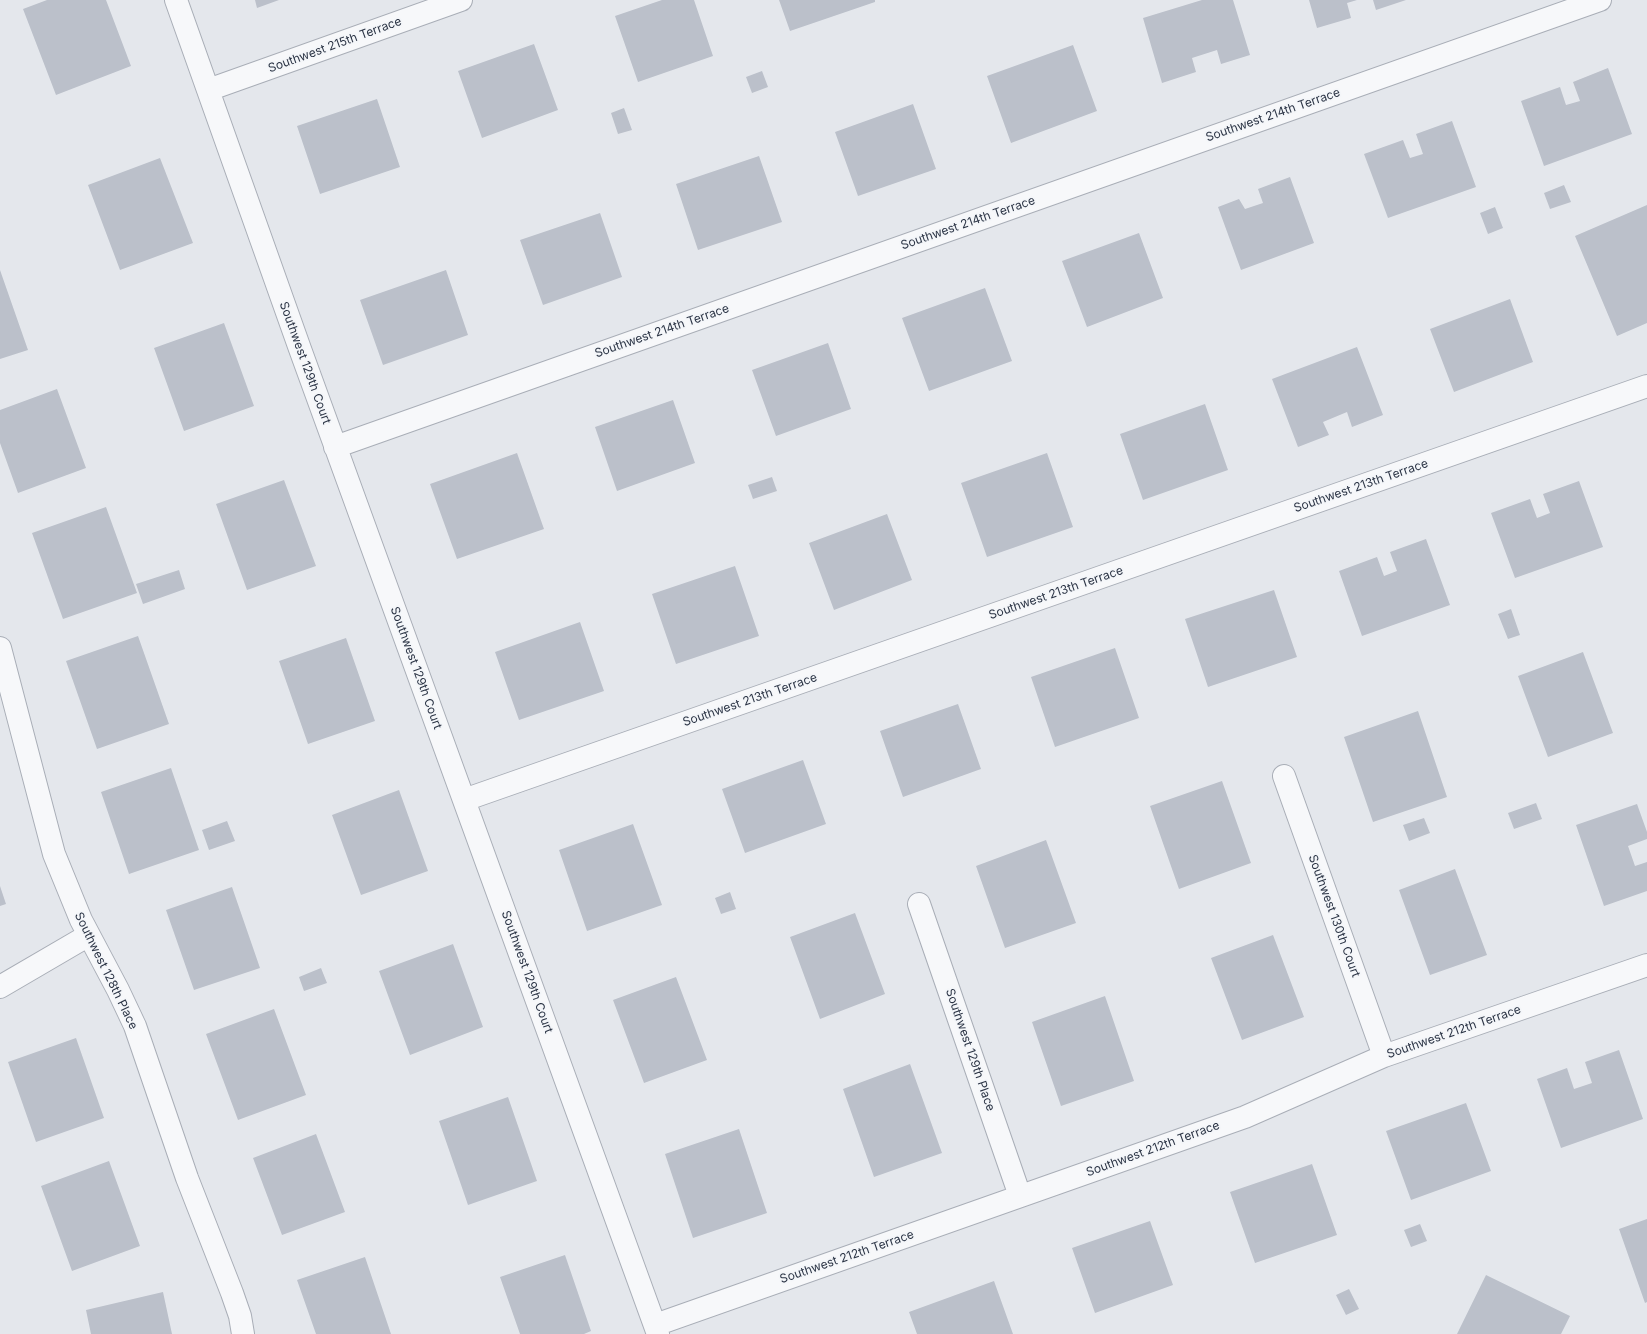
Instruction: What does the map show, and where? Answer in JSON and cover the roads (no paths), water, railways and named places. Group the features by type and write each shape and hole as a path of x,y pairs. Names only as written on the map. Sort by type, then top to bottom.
{"street":[{"name":"Southwest 129th Court","path":"176,0 336,447 657,1330"},
{"name":"Southwest 215th Terrace","path":"208,90 462,0"},
{"name":"Southwest 214th Terrace","path":"336,447 1600,0"},
{"name":"Southwest 213th Terrace","path":"464,800 1647,386"},
{"name":"Southwest 128th Place","path":"0,648 49,840 69,894 135,1026 187,1178 232,1293 240,1316 244,1334"},
{"name":"Southwest 130th Court","path":"1284,776 1384,1056"},
{"name":"Southwest 129th Place","path":"919,904 1020,1196"},
{"path":"0,988 89,935"},
{"name":"Southwest 212th Terrace","path":"657,1330 1020,1196 1244,1117 1384,1056 1647,965"}]}
